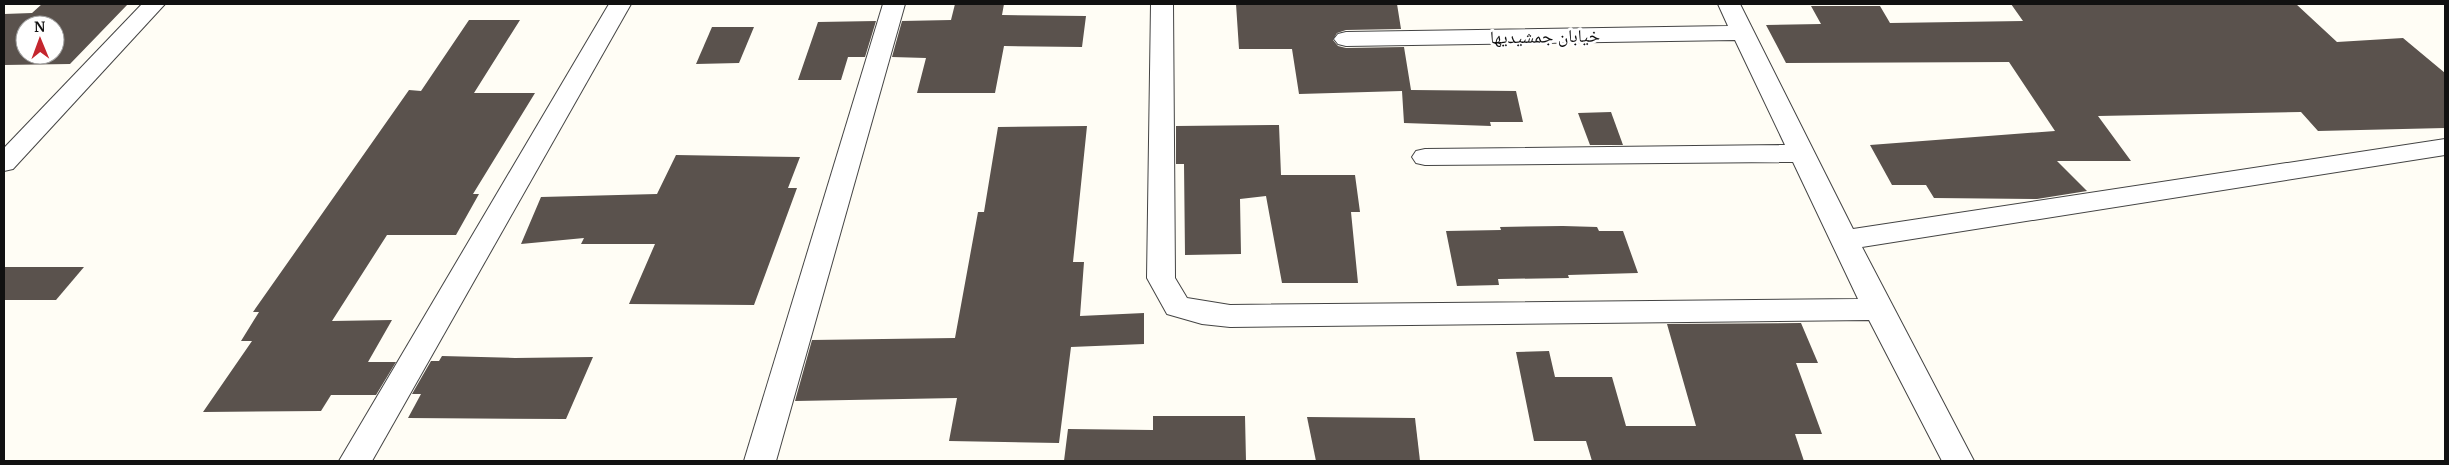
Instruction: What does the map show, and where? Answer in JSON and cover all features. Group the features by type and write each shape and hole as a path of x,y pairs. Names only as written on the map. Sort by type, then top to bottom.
{"street":[{"path":"4,163 154,4"},
{"path":"355,461 620,4"},
{"path":"760,461 894,4"},
{"path":"1162,4 1161,278 1177,306 1202,314 1230,316 1878,309"},
{"path":"1729,4 1878,309 1958,461"},
{"name":"خیابان جمشیدیها","path":"1346,39 1744,33"},
{"path":"1844,240 2445,147"},
{"path":"1425,157 1802,153"}],"building":[{"path":"42,4 128,4 70,64 65,64 65,15 15,15 15,65 4,65 4,14 32,13"},
{"path":"955,4 1004,4 1002,15 1086,16 1082,47 1004,46 995,93 917,93 926,58 892,57 902,21 951,20"},
{"path":"1236,4 1397,4 1401,29 1346,30 1337,33 1333,40 1338,46 1346,48 1404,47 1411,90 1516,91 1523,122 1490,122 1491,126 1404,123 1402,91 1299,94 1292,49 1239,49"},
{"path":"2011,4 2296,4 2337,42 2403,38 2445,73 2445,128 2318,131 2301,112 2098,116 2131,161 2057,161 2087,191 2037,199 1934,198 1926,185 1892,185 1870,145 2055,131 2009,62 1786,63 1766,25 1821,24 1811,6 1880,6 1890,23 2023,21"},
{"path":"469,20 520,20 474,93 535,93 473,194 479,194 456,235 387,235 332,321 392,320 368,362 396,362 376,395 331,395 321,411 203,412 252,341 241,341 259,312 253,312 409,90 421,91"},
{"path":"876,21 865,57 848,57 841,80 798,80 818,22"},
{"path":"712,27 754,27 739,63 696,64"},
{"path":"1611,112 1623,145 1590,145 1578,113"},
{"path":"1279,125 1281,175 1355,175 1360,212 1351,212 1358,283 1282,283 1266,196 1240,199 1241,254 1185,255 1184,164 1176,164 1176,126"},
{"path":"1087,126 1073,262 1084,262 1080,316 1144,313 1144,344 1071,347 1059,443 949,441 957,398 795,401 812,340 955,338 978,212 984,212 998,127"},
{"path":"676,155 800,157 788,188 797,188 754,305 629,304 655,244 581,244 584,238 521,244 541,197 657,194"},
{"path":"1500,227 1597,227 1599,231 1623,231 1638,273 1568,275 1569,278 1498,279 1499,285 1457,286 1446,231 1501,230"},
{"path":"4,267 84,267 56,300 4,300"},
{"path":"1801,323 1818,363 1796,363 1822,434 1795,434 1804,461 1592,461 1586,441 1534,441 1516,352 1549,351 1555,377 1612,377 1626,426 1696,426 1667,324"},
{"path":"442,356 515,358 593,357 566,419 408,418 421,394 412,394 431,361 439,361"},
{"path":"1153,416 1245,416 1246,461 1064,461 1068,429 1153,430"},
{"path":"1307,417 1415,418 1420,461 1316,461"}]}
